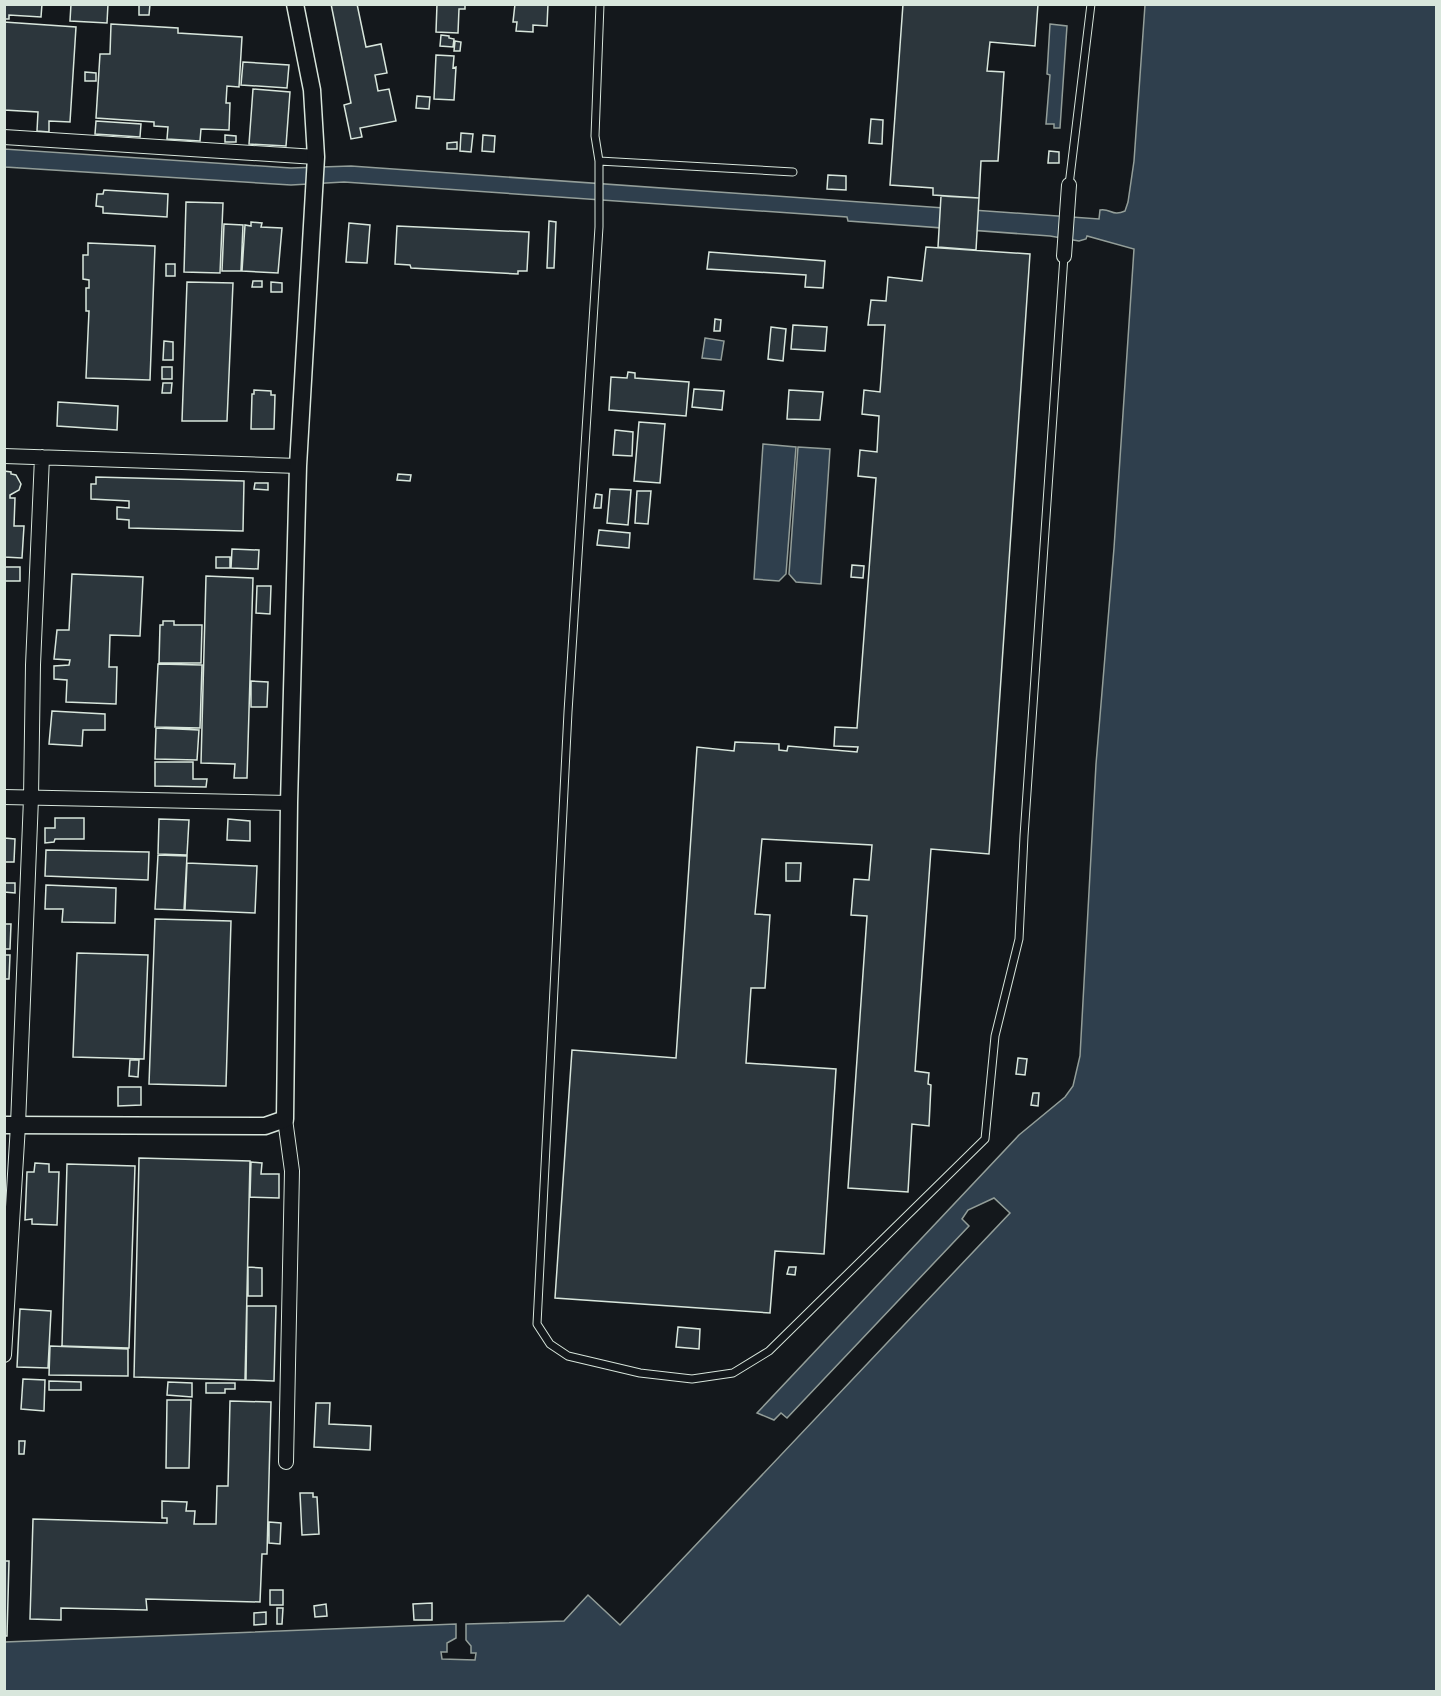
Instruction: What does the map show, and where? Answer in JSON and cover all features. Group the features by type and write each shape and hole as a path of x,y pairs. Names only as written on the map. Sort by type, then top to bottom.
{"street":[{"path":"286,1462 292,1171 285,1119 289,803 298,466 316,161 312,90 295,4"},
{"path":"4,137 316,161"},
{"path":"1064,256 1069,185"},
{"path":"4,456 298,466"},
{"path":"4,1355 11,1125 31,798 33,665 42,457"},
{"path":"4,797 289,803"},
{"path":"11,1125 265,1126 285,1119"}],"lane":[{"path":"600,4 595,136 599,161 599,227 568,712 537,1324 550,1344 568,1356 640,1372 692,1379 733,1373 769,1351 985,1139 995,1036 1019,939 1064,256"},
{"path":"1069,185 1091,4"},
{"path":"599,161 793,172"}],"water":[{"path":"1145,5 1436,5 1436,1691 5,1691 5,1642 456,1624 456,1638 447,1643 447,1652 441,1652 442,1659 475,1660 476,1653 471,1653 471,1646 466,1640 466,1624 564,1621 588,1595 620,1625 1010,1213 994,1198 968,1210 962,1219 969,1226 787,1418 781,1413 774,1420 757,1413 1019,1135 1065,1097 1073,1086 1080,1056 1096,764 1114,548 1134,249 1087,236 1086,239 1079,241 1050,236 848,221 847,217 344,182 291,185 5,167 4,149 291,168 351,166 1099,219 1100,210 1121,213 1125,211 1128,202 1134,161"},
{"path":"1050,24 1067,26 1060,128 1054,128 1054,124 1046,124 1050,75 1047,74"},
{"path":"705,338 724,341 721,360 702,358"},
{"path":"763,444 796,447 786,574 779,581 754,579"},
{"path":"798,447 830,449 821,584 796,582 789,574"}],"building":[{"path":"4,4 42,4 41,17 9,15 9,19 4,19"},
{"path":"71,4 108,4 107,23 70,21"},
{"path":"139,4 150,4 149,15 139,15"},
{"path":"331,4 357,4 366,47 381,44 387,73 375,75 378,91 389,89 396,121 360,128 362,137 351,139 344,105 351,103"},
{"path":"437,4 465,4 465,9 459,9 458,33 436,32"},
{"path":"515,4 548,4 547,26 533,25 533,32 516,31 517,22 513,22"},
{"path":"903,4 1038,4 1035,46 990,42 987,71 1004,72 998,161 981,161 979,198 933,195 933,188 890,185"},
{"path":"4,22 76,27 70,122 49,121 49,132 37,131 38,112 4,110"},
{"path":"111,24 178,28 178,33 242,37 239,87 227,86 226,103 230,103 229,130 201,129 200,141 167,139 168,127 154,126 154,122 96,118 100,54 110,54"},
{"path":"441,35 454,39 453,47 440,46"},
{"path":"455,41 461,42 460,51 454,51"},
{"path":"436,55 454,56 453,68 456,67 454,100 434,99"},
{"path":"243,62 289,65 287,88 241,85"},
{"path":"85,72 96,73 96,81 85,81"},
{"path":"253,89 290,92 286,146 249,144"},
{"path":"417,96 430,97 429,109 416,108"},
{"path":"871,119 883,120 882,144 869,143"},
{"path":"96,121 141,124 140,137 95,134"},
{"path":"461,133 473,134 471,152 460,151"},
{"path":"225,135 236,136 236,142 225,142"},
{"path":"483,135 495,136 494,152 482,151"},
{"path":"457,142 457,149 447,149 447,143"},
{"path":"1049,151 1059,152 1059,163 1048,163"},
{"path":"828,175 846,176 846,190 827,189"},
{"path":"104,190 168,194 167,217 103,213 103,207 96,206 97,194 103,194"},
{"path":"941,196 979,198 976,250 938,247"},
{"path":"186,202 223,203 220,273 184,272"},
{"path":"549,221 556,222 554,268 547,268"},
{"path":"251,222 262,223 261,227 282,228 278,273 242,271 245,225 251,226"},
{"path":"349,223 370,225 367,263 346,262"},
{"path":"224,224 243,225 241,271 222,271"},
{"path":"397,226 529,232 527,271 518,271 518,274 411,268 410,265 395,264"},
{"path":"88,243 155,246 150,380 86,378 89,311 86,311 86,288 89,288 89,280 83,279 83,255 88,255"},
{"path":"926,247 1030,254 989,854 931,849 915,1071 929,1073 928,1084 931,1085 929,1126 912,1124 908,1192 848,1188 867,916 851,915 854,879 869,880 872,845 762,839 755,914 770,915 765,988 751,988 746,1063 836,1069 824,1254 775,1251 770,1313 555,1298 572,1050 676,1058 697,747 734,751 735,742 779,744 779,750 787,751 788,746 857,752 858,747 834,746 835,727 857,728 876,478 858,476 860,450 877,452 879,416 862,414 864,390 880,392 885,325 868,325 871,300 886,301 888,277 922,281"},
{"path":"709,252 825,261 823,288 805,287 806,275 707,269"},
{"path":"166,264 175,264 175,276 166,276"},
{"path":"253,281 262,281 262,287 252,287"},
{"path":"187,282 233,283 227,421 182,421"},
{"path":"271,282 282,283 282,292 271,292"},
{"path":"715,319 721,320 720,331 714,331"},
{"path":"793,325 827,327 825,351 791,349"},
{"path":"771,327 786,329 783,361 768,359"},
{"path":"164,341 173,342 173,360 163,360"},
{"path":"162,367 172,367 172,379 162,379"},
{"path":"628,372 635,373 635,378 689,382 686,416 609,410 611,377 627,378"},
{"path":"163,383 172,383 171,393 162,393"},
{"path":"694,389 724,391 722,410 692,407"},
{"path":"254,390 271,391 271,395 275,395 274,429 251,429"},
{"path":"789,390 823,392 820,420 787,419"},
{"path":"58,402 118,406 117,430 57,426"},
{"path":"639,422 665,424 660,483 634,481"},
{"path":"615,430 633,432 632,456 613,455"},
{"path":"4,471 16,475 21,484 19,490 10,495 10,498 15,498 14,526 24,526 22,558 4,557"},
{"path":"398,474 411,475 410,481 397,480"},
{"path":"96,477 244,481 243,531 129,528 129,520 117,519 117,507 129,508 129,501 91,499 91,484 96,484"},
{"path":"255,483 268,483 268,490 254,489"},
{"path":"610,489 631,490 628,525 607,523"},
{"path":"637,491 651,491 648,524 635,523"},
{"path":"596,494 602,495 601,508 594,508"},
{"path":"599,530 630,533 629,548 597,545"},
{"path":"232,549 259,550 258,569 231,568"},
{"path":"216,557 230,557 230,568 216,568"},
{"path":"852,565 864,566 863,578 851,577"},
{"path":"4,567 20,567 20,581 4,581"},
{"path":"72,574 143,577 140,636 110,635 109,667 117,667 116,704 66,702 67,680 54,679 54,666 69,665 70,660 54,659 57,630 69,630"},
{"path":"206,576 253,578 247,778 234,778 235,764 201,763"},
{"path":"257,586 271,586 270,614 256,613"},
{"path":"163,621 174,621 174,625 202,625 201,663 159,663 160,625 163,625"},
{"path":"158,664 202,665 200,728 155,727"},
{"path":"251,681 268,682 267,707 251,707"},
{"path":"52,711 105,714 105,730 83,730 82,746 49,744"},
{"path":"156,728 199,730 197,760 155,759"},
{"path":"155,762 193,762 193,779 207,779 206,787 155,786"},
{"path":"55,818 84,818 84,839 55,839 54,842 45,843 45,828 55,828"},
{"path":"159,819 189,820 187,855 158,854"},
{"path":"228,819 250,821 250,841 227,840"},
{"path":"4,838 15,839 14,862 4,862"},
{"path":"46,850 149,852 148,880 45,876"},
{"path":"158,855 187,856 184,910 155,909"},
{"path":"187,863 257,866 255,913 185,910"},
{"path":"786,863 801,863 800,881 786,881"},
{"path":"4,883 15,883 15,893 4,892"},
{"path":"46,885 116,888 115,923 62,922 63,909 45,909"},
{"path":"155,919 231,921 226,1086 149,1084"},
{"path":"4,924 11,924 10,949 4,949"},
{"path":"77,953 148,955 144,1059 73,1057"},
{"path":"4,955 10,955 9,979 4,979"},
{"path":"1018,1058 1027,1059 1025,1075 1016,1074"},
{"path":"130,1060 139,1060 138,1077 129,1076"},
{"path":"118,1087 141,1087 141,1105 118,1106"},
{"path":"1033,1093 1039,1093 1038,1106 1031,1105"},
{"path":"139,1158 250,1161 245,1380 134,1377"},
{"path":"251,1162 262,1163 261,1174 279,1174 279,1198 250,1197"},
{"path":"35,1163 49,1164 49,1172 59,1172 57,1225 32,1224 32,1219 25,1220 27,1172 34,1172"},
{"path":"67,1164 135,1166 129,1348 62,1346"},
{"path":"248,1267 262,1268 262,1296 248,1296"},
{"path":"789,1267 796,1267 795,1275 787,1274"},
{"path":"247,1306 276,1306 274,1381 246,1380"},
{"path":"20,1309 51,1311 48,1368 17,1367"},
{"path":"678,1327 700,1329 699,1349 676,1347"},
{"path":"50,1346 128,1349 128,1376 49,1375"},
{"path":"23,1379 45,1380 44,1411 21,1409"},
{"path":"49,1381 81,1382 81,1390 49,1390"},
{"path":"168,1382 192,1383 192,1397 167,1395"},
{"path":"206,1383 235,1383 235,1389 225,1389 225,1393 206,1393"},
{"path":"167,1400 191,1400 189,1468 166,1468"},
{"path":"230,1401 271,1402 267,1554 262,1554 260,1602 146,1599 147,1610 61,1608 61,1620 30,1619 33,1519 167,1523 167,1518 162,1518 162,1501 187,1502 186,1511 195,1511 194,1524 216,1524 217,1486 228,1486"},
{"path":"316,1403 330,1403 329,1424 371,1426 370,1450 314,1447"},
{"path":"19,1441 25,1441 24,1454 19,1454"},
{"path":"300,1493 313,1493 313,1497 317,1497 319,1534 302,1535"},
{"path":"269,1522 281,1523 280,1544 269,1543"},
{"path":"4,1561 9,1561 7,1636 4,1636"},
{"path":"270,1590 283,1590 283,1605 270,1605"},
{"path":"432,1603 432,1620 414,1620 413,1604"},
{"path":"326,1604 327,1616 315,1617 314,1606"},
{"path":"277,1608 283,1608 282,1624 277,1624"},
{"path":"266,1612 266,1624 254,1625 254,1613"}]}
